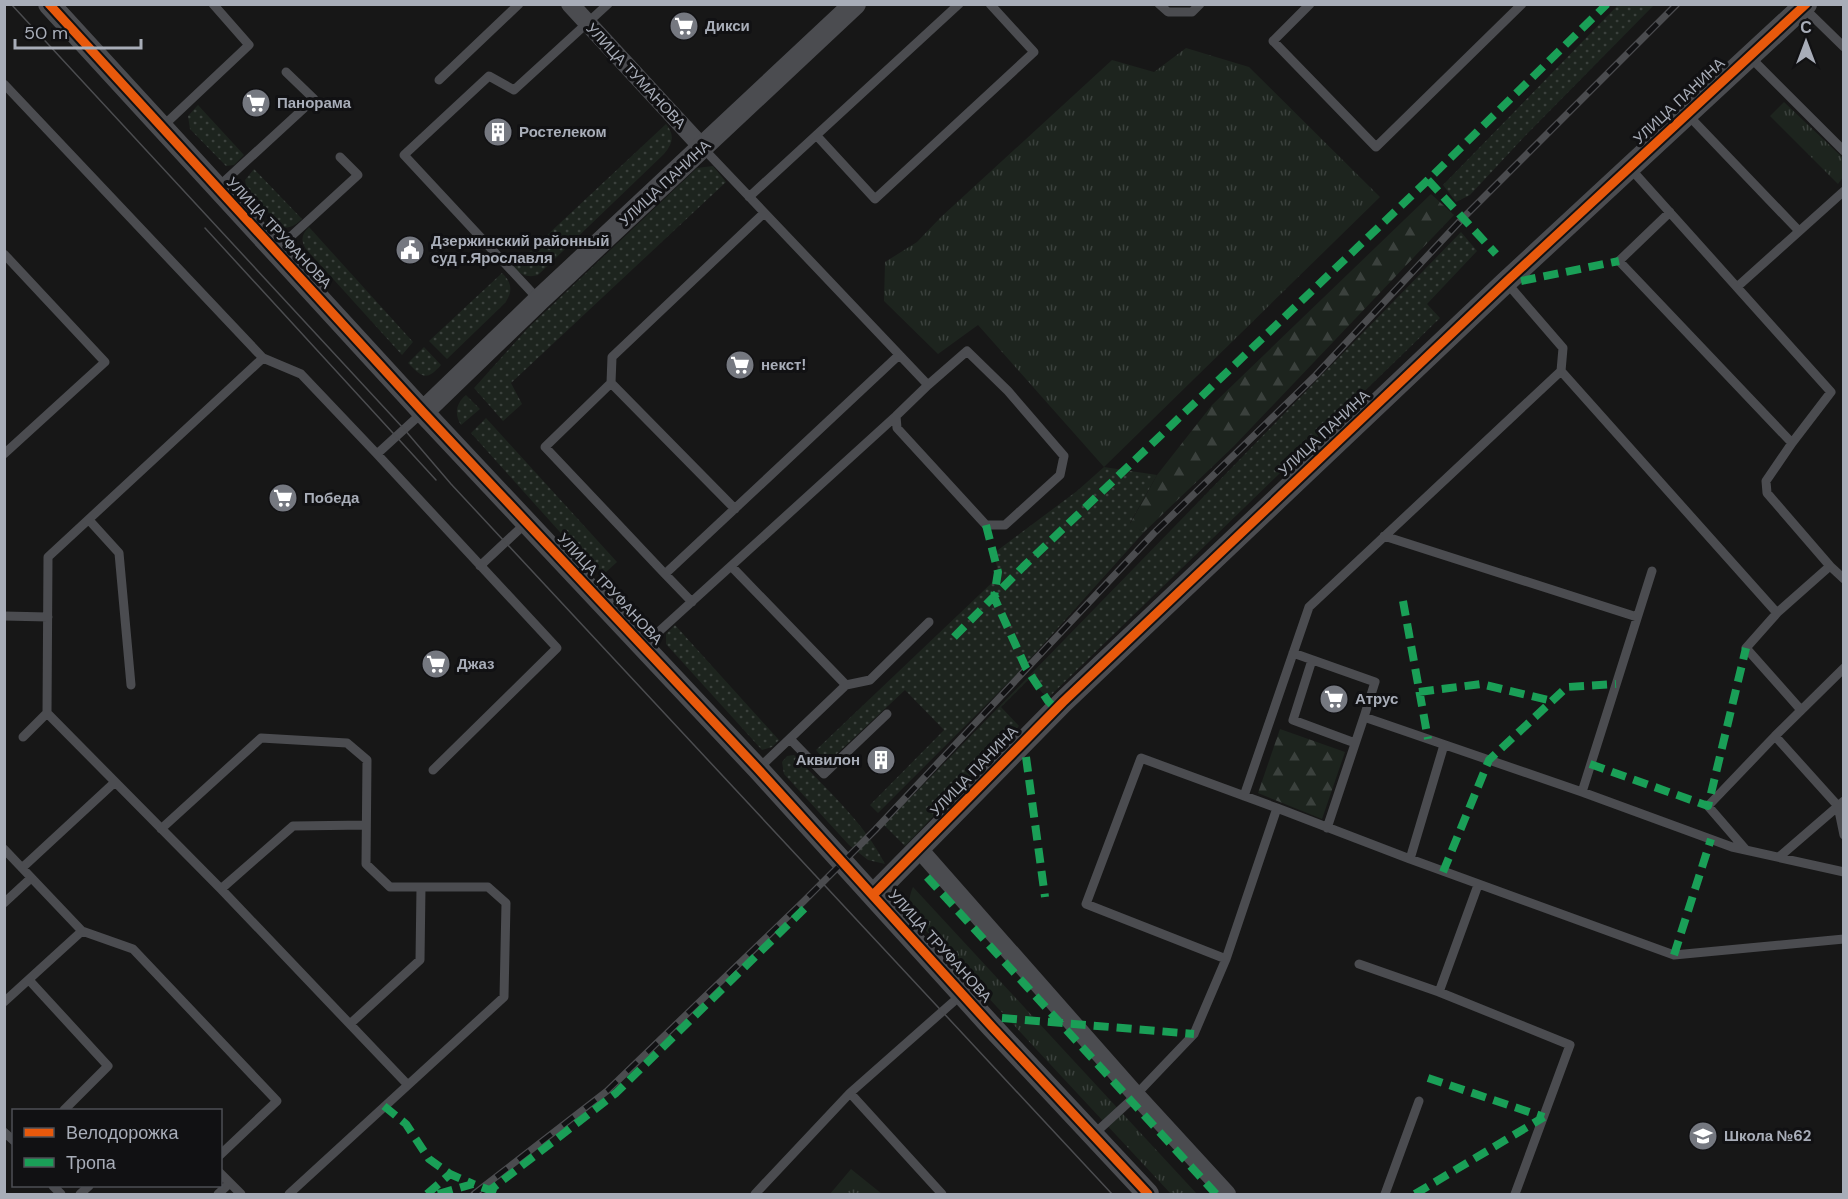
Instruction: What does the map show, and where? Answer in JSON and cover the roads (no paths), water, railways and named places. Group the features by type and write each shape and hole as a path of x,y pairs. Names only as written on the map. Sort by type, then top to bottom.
{"street":[{"name":"УЛИЦА ТРУФАНОВА","path":"49,4 423,412 758,769 1148,1194"},
{"name":"УЛИЦА ТУМАНОВА","path":"570,4 702,147"},
{"name":"УЛИЦА ПАНИНА","path":"423,412 855,4"},
{"name":"УЛИЦА ПАНИНА","path":"873,894 1063,702 1506,282 1805,6"},
{"path":"919,849 1136,1095 1227,1194"}],"lane":[{"path":"161,128 249,45 213,4"},
{"path":"439,80 519,4"},
{"path":"539,300 404,155 489,76 514,90 608,4"},
{"path":"749,197 959,4"},
{"path":"818,136 875,199 1034,52 990,4"},
{"path":"1159,4 1168,12 1192,12 1200,4"},
{"path":"1310,4 1273,41 1376,147 1522,4"},
{"path":"1805,6 1844,47"},
{"path":"1749,56 1844,151"},
{"path":"217,188 314,99 286,72"},
{"path":"4,84 262,358 301,374 557,648 433,770"},
{"path":"1687,114 1799,231"},
{"path":"702,147 928,385"},
{"path":"275,251 358,175 340,157"},
{"path":"1630,167 1831,392 1791,443 1766,481 1767,493 1844,579"},
{"path":"1737,287 1844,191"},
{"path":"1670,212 1619,261 1791,443"},
{"path":"735,509 612,383 612,357 764,213"},
{"path":"4,254 105,362 4,454"},
{"path":"1244,796 1309,606 1561,371 1563,348 1506,282"},
{"path":"643,646 928,385 968,351 1008,391 1064,456 1060,475 1005,525 986,525 897,428 896,416"},
{"path":"665,574 899,355"},
{"path":"23,737 47,713 48,557 262,358"},
{"path":"1561,371 1778,613"},
{"path":"612,383 545,447 692,602"},
{"path":"377,454 423,412"},
{"path":"89,520 119,553 131,685"},
{"path":"480,566 526,522"},
{"path":"1384,536 1637,617"},
{"path":"731,566 846,685"},
{"path":"1801,710 1746,648 1778,613 1830,566"},
{"path":"1582,792 1652,571"},
{"path":"4,616 48,617"},
{"path":"758,769 846,685 870,680 929,622"},
{"path":"1293,653 1375,682 1327,828"},
{"path":"1312,660 1293,720 1355,743"},
{"path":"1746,850 1708,806 1844,668"},
{"path":"47,713 221,889 407,1084"},
{"path":"790,739 824,774 887,714"},
{"path":"1364,717 1582,792 1732,847 1844,872"},
{"path":"1775,736 1841,804 1844,835"},
{"path":"161,829 261,738 347,743 367,760 366,864 390,887 488,887 506,903 504,997 289,1194"},
{"path":"1410,859 1444,745"},
{"path":"1226,958 1086,904 1141,758 1478,885 1674,955 1844,939"},
{"path":"22,868 115,782"},
{"path":"1779,857 1841,804"},
{"path":"1093,1135 1136,1095 1194,1034 1226,958 1277,808"},
{"path":"221,889 293,826 366,825"},
{"path":"4,849 82,931 133,949 277,1101 222,1153"},
{"path":"4,903 31,878"},
{"path":"1439,992 1478,885"},
{"path":"350,1024 420,960 421,887"},
{"path":"4,1002 82,931"},
{"path":"1359,964 1439,992 1570,1045 1515,1194"},
{"path":"28,980 108,1066 65,1109"},
{"path":"755,1194 850,1093 963,993"},
{"path":"850,1093 942,1194"},
{"path":"1385,1194 1419,1101"},
{"path":"222,1175 241,1194"},
{"path":"218,1194 230,1183"}],"tram line":[{"path":"11,4 404,429 451,484 1112,1194"},
{"path":"205,228 436,480"}],"railway":[{"path":"474,1194 607,1091 804,901 875,830 1154,533 1316,375 1462,219 1677,4"}],"place":[{"name":"Дикси","path":"684,26"},
{"name":"Панорама","path":"256,103"},
{"name":"Ростелеком","path":"498,132"},
{"name":"Дзержинский районный суд г.Ярославля","path":"410,250"},
{"name":"некст!","path":"740,365"},
{"name":"Победа","path":"283,498"},
{"name":"Джаз","path":"436,664"},
{"name":"Атрус","path":"1334,699"},
{"name":"Аквилон","path":"881,760"},
{"name":"Школа №62","path":"1703,1136"}]}
